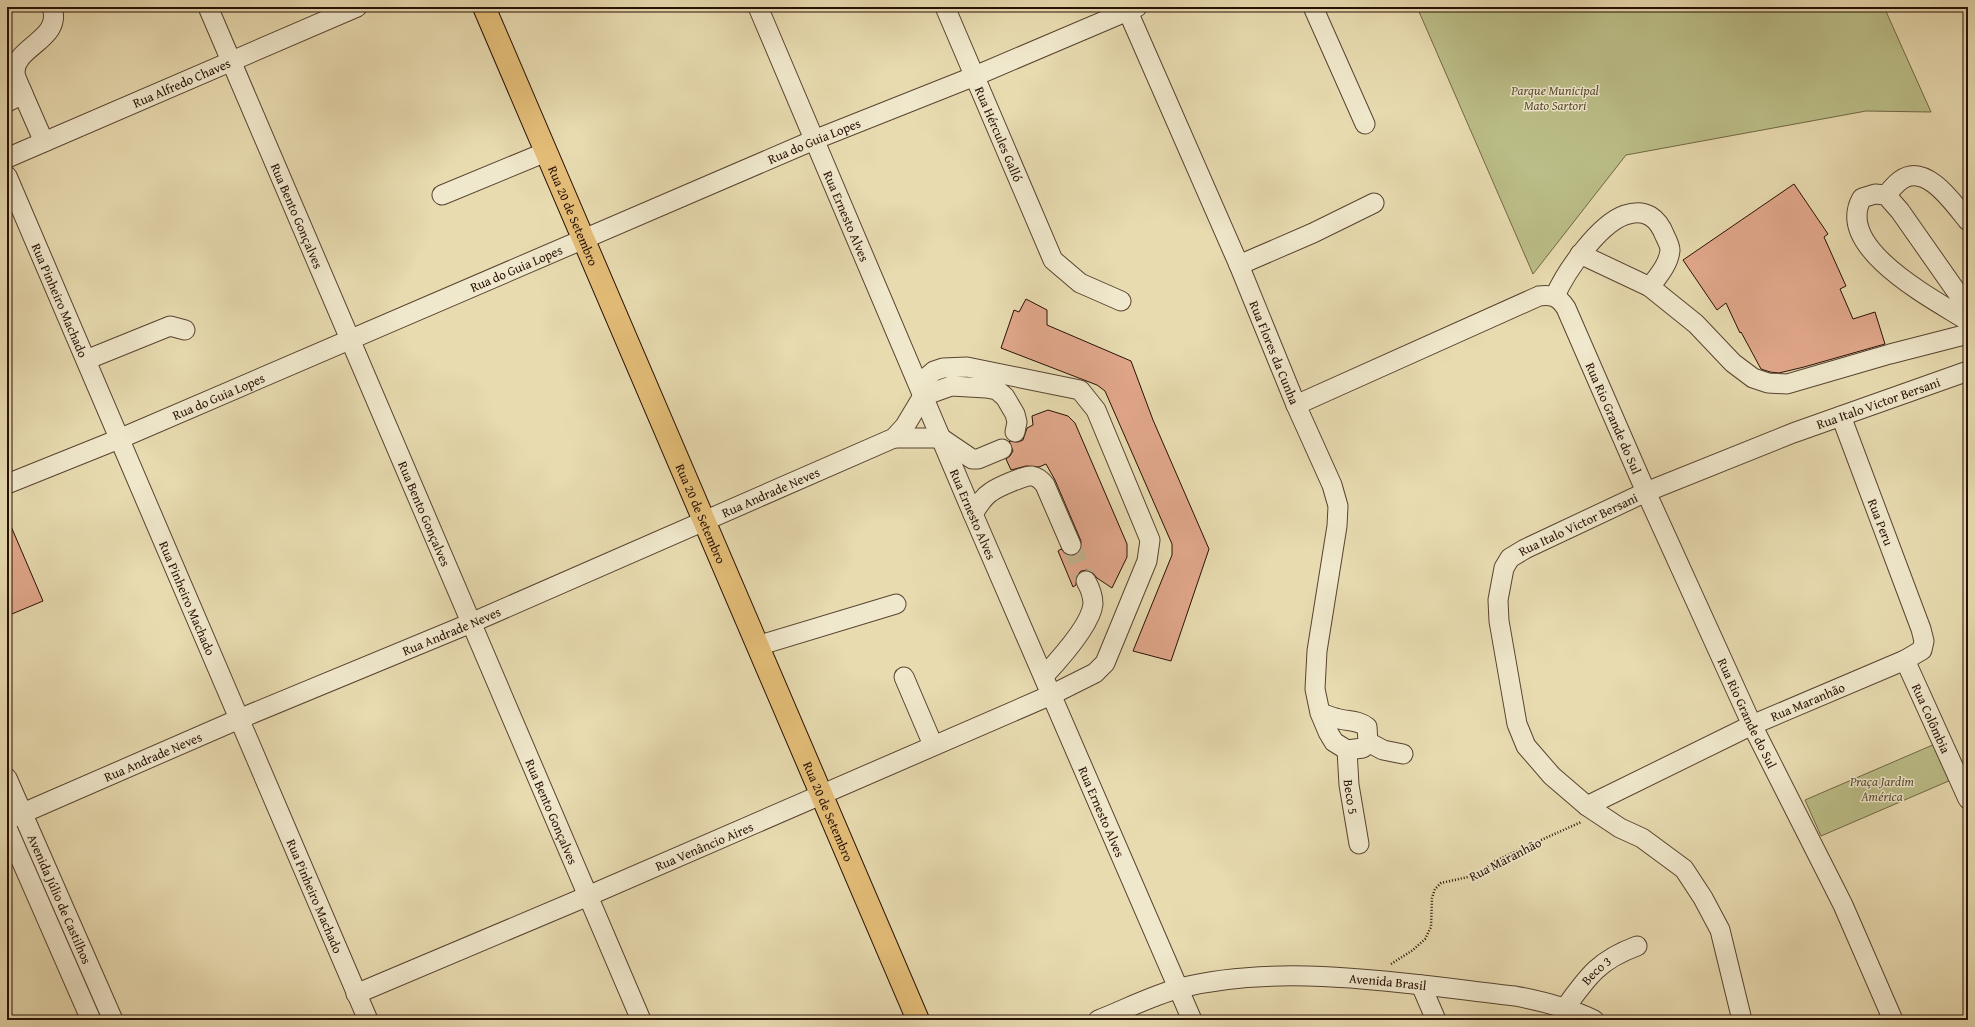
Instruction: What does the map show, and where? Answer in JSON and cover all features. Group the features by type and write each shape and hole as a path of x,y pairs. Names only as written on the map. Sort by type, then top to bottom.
{"main road":[{"name":"Rua 20 de Setembro","path":"484,7 918,1020"}],"street":[{"path":"44,142 15,98 15,73 21,57 50,30 54,14 52,7"},
{"name":"Rua Bento Gonçalves","path":"208,7 641,1020"},
{"name":"Rua Alfredo Chaves","path":"7,158 357,7"},
{"name":"Rua Ernesto Alves","path":"758,7 973,514 1192,1020"},
{"name":"Rua Hércules Galló","path":"945,7 1053,260 1080,283 1121,301"},
{"path":"1313,7 1365,124"},
{"name":"Rua do Guia Lopes","path":"7,484 119,439 583,238 814,140 975,76 1130,8"},
{"name":"Rua Flores da Cunha","path":"1130,8 1239,265 1296,405 1332,485 1338,506 1337,526 1318,651 1315,689 1320,712 1328,732 1334,742 1347,750"},
{"path":"442,195 546,152"},
{"name":"Rua Pinheiro Machado","path":"7,176 368,1020"},
{"path":"1886,196 1901,180 1912,176 1923,176 1933,182 1968,221"},
{"path":"1968,308 1900,211 1886,196 1874,194 1862,198 1857,207 1856,222 1864,240 1886,267 1968,321"},
{"path":"1239,265 1313,233 1374,203"},
{"path":"1296,405 1529,300 1547,294 1555,296 1569,270 1580,254 1615,220 1627,214 1650,214 1661,224 1670,249 1667,262 1650,287"},
{"path":"1580,254 1650,287 1696,324 1733,363 1753,378 1768,383 1787,384 1890,354 1968,334"},
{"name":"Rua Rio Grande do Sul","path":"1555,296 1561,300 1566,308 1646,492 1752,725 1843,905 1893,1020"},
{"path":"86,360 170,326 185,330"},
{"name":"Rua Andrade Neves","path":"894,438 905,426 923,396 924,383 927,377 934,371 943,368 967,367 1080,390 1096,410 1150,540 1147,561 1105,663 1095,674 1051,695"},
{"name":"Rua Italo Victor Bersani","path":"1742,1020 1720,930 1703,898 1684,869 1642,838 1620,828 1592,810 1538,762 1526,746 1517,724 1499,621 1498,600 1504,568 1510,558 1524,549 1646,492 1793,433 1967,375"},
{"path":"923,396 951,386 997,390 1005,397 1015,414 1017,422 1015,432"},
{"name":"Rua Peru","path":"1841,416 1921,629"},
{"name":"Rua Andrade Neves","path":"15,817 239,719 471,623 894,438 941,438"},
{"path":"941,438 972,459 978,459 1002,449"},
{"path":"973,514 982,500 990,492 1025,477 1032,476 1040,480 1045,485 1071,545"},
{"path":"1044,676 1066,652 1090,615 1093,604 1092,593 1086,581"},
{"path":"757,646 896,604"},
{"name":"Rua Maranhão","path":"1592,810 1752,725 1905,660 1922,650 1924,641 1921,629"},
{"name":"Rua Colômbia","path":"1905,660 1968,799"},
{"path":"904,677 933,745"},
{"name":"Rua Venâncio Aires","path":"356,994 588,896 1051,695"},
{"path":"1320,712 1337,719 1356,721 1367,727 1368,742 1363,748 1347,750"},
{"path":"1368,742 1383,750 1403,754"},
{"name":"Beco 5","path":"1347,750 1349,785 1359,844"},
{"name":"Avenida Júlio de Castilhos","path":"7,778 15,817 57,894 113,1020"},
{"name":"Avenida Júlio de Castilhos","path":"7,828 91,1020"},
{"path":"39,901 57,894"},
{"name":"Beco 3","path":"1565,1008 1587,977 1597,967 1619,953 1637,946"},
{"path":"70,972 88,964"},
{"name":"Avenida Brasil","path":"1098,1020 1178,989 1207,982 1296,976 1369,980 1514,996 1537,1000 1565,1008 1594,1020"},
{"path":"1421,985 1436,1020"}],"path":[{"name":"Rua Maranhão","path":"1369,980 1413,950 1425,939 1431,927 1432,898 1435,889 1441,883 1477,875 1495,861 1592,810"}],"green space":[{"name":"Parque Municipal Mato Sartori","path":"1417,7 1884,7 1931,112 1866,111 1626,155 1533,274"},
{"name":"Praça Jardim América","path":"1935,744 1951,780 1821,836 1805,800"}],"building":[{"path":"1794,184 1828,234 1824,237 1846,286 1840,289 1853,319 1875,312 1885,344 1779,373 1761,369 1741,332 1740,333 1726,303 1717,310 1683,260"},
{"path":"1026,299 1047,310 1047,325 1131,361 1153,420 1209,549 1171,661 1133,651 1172,555 1172,544 1105,391 1097,385 1001,348 1014,310 1019,312"},
{"path":"1048,410 1068,416 1075,423 1127,544 1127,557 1112,588 1097,578 1092,572 1087,570 1081,571 1077,575 1076,585 1073,587 1058,551 1061,549 1069,556 1075,555 1080,551 1081,541 1055,480 1046,464 1039,467 1026,466 1011,470 1006,459 1013,451 1009,441 1018,442 1023,440 1027,428 1033,425 1032,416"},
{"path":"7,517 43,601 7,616"}],"tunnel":[{"path":"1071,545 1086,581"}]}
